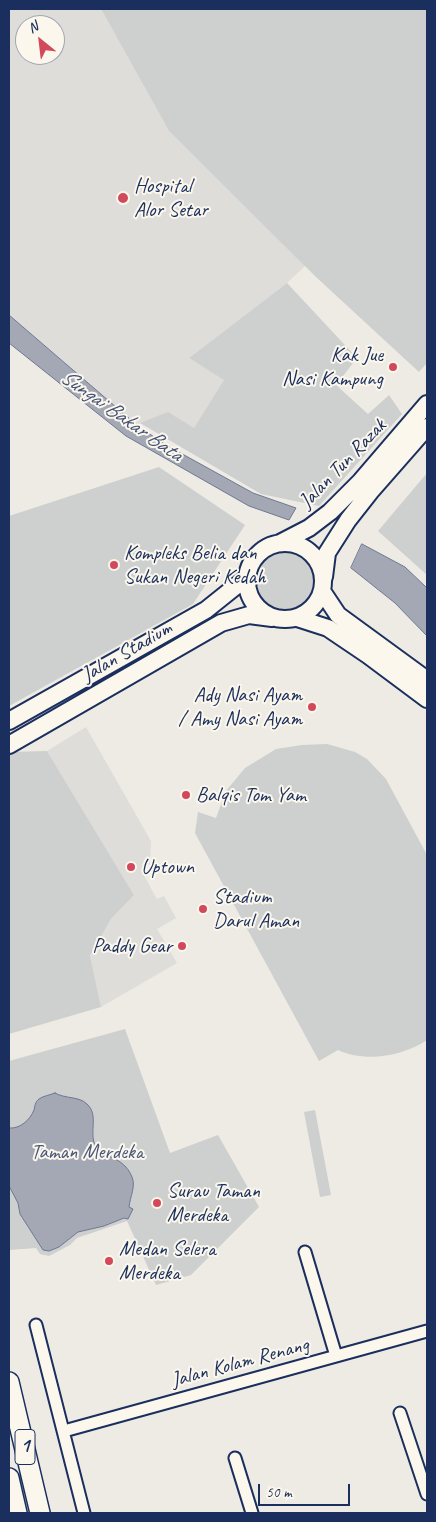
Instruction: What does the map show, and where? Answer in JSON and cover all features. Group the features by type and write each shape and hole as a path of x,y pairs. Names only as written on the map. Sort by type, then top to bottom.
{"main road":[{"name":"Jalan Tun Razak","path":"280,543 309,528 330,512 360,482 427,404"},
{"name":"Jalan Tun Razak","path":"323,584 327,553 348,520 427,427"},
{"path":"323,584 317,602 308,612 297,618 285,620 272,618 261,612 252,603 247,591 246,578 249,566 256,555 266,547 280,543 291,543 303,547 313,555 320,566 323,584 338,615 427,680"},
{"name":"Jalan Stadium","path":"9,721 206,610 246,578"},
{"name":"Jalan Stadium","path":"9,745 221,623 249,615 272,618"},
{"path":"297,618 328,628 427,699"},
{"name":"1","path":"9,1382 40,1513"},
{"name":"1","path":"9,1478 17,1513"}],"street":[{"path":"305,1252 336,1356"},
{"path":"36,1325 84,1513"},
{"name":"Jalan Kolam Renang","path":"64,1431 427,1331"},
{"path":"400,1413 427,1494"},
{"path":"235,1458 252,1513"}],"shaded area":[{"name":"Hospital Alor Setar","path":"9,9 101,9 169,131 306,265 287,283 189,358 225,380 194,428 140,423 138,426 9,315"},
{"name":"Uptown","path":"86,727 151,841 150,864 141,870 157,899 164,896 176,918 157,929 177,963 101,1007 90,957 111,919 134,895 47,751"}],"green space":[{"path":"101,9 427,9 427,363 419,372 316,277 169,131"},
{"path":"287,283 357,358 336,385 368,414 389,395 402,414 319,506 261,494 140,423 168,412 194,428 224,380 189,358"},
{"name":"Kompleks Belia dan Sukan Negeri Kedah","path":"159,467 245,525 193,604 9,706 9,516"},
{"path":"427,473 427,575 378,531"},
{"path":"285,548 298,551 308,558 315,568 318,581 315,594 308,604 298,611 285,614 272,611 262,604 255,594 252,581 255,568 262,558 272,551"},
{"path":"327,744 355,752 367,759 386,779 427,855 427,1040 396,1054 372,1057 349,1054 338,1050 319,1061 195,833 198,812 216,818 226,791 245,768 276,749"},
{"path":"47,751 134,895 111,919 90,956 101,1007 9,1034 9,752"},
{"name":"Taman Merdeka","path":"125,1029 170,1153 218,1135 259,1207 191,1275 156,1285 127,1221 77,1238 70,1245 49,1256 40,1254 36,1248 9,1250 9,1061"},
{"path":"315,1110 331,1195 320,1197 304,1112"}],"water":[{"name":"Sungai Bakar Bata","path":"9,315 138,426 166,445 253,493 296,508 289,520 249,506 126,436 9,343"},
{"path":"362,544 405,567 427,588 427,636 395,603 351,568"},
{"path":"55,1093 84,1101 91,1108 95,1145 103,1153 124,1165 132,1177 133,1188 129,1207 133,1209 128,1219 124,1218 104,1226 78,1232 59,1247 49,1251 43,1250 20,1214 18,1203 9,1186 9,1128 17,1127 24,1123 32,1114 38,1100"}],"place":[{"name":"Hospital Alor Setar","path":"123,198"},
{"name":"Kak Jue Nasi Kampung","path":"393,367"},
{"name":"Kompleks Belia dan Sukan Negeri Kedah","path":"114,565"},
{"name":"Ady Nasi Ayam / Amy Nasi Ayam","path":"312,707"},
{"name":"Balqis Tom Yam","path":"186,795"},
{"name":"Uptown","path":"131,867"},
{"name":"Stadium Darul Aman","path":"203,909"},
{"name":"Paddy Gear","path":"182,946"},
{"name":"Surau Taman Merdeka","path":"157,1203"},
{"name":"Medan Selera Merdeka","path":"109,1261"}]}
